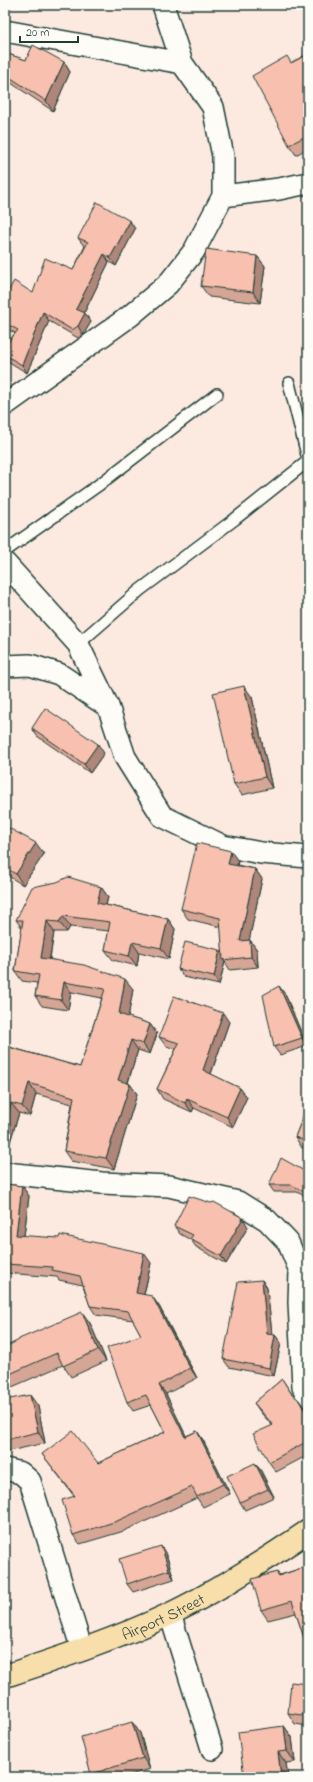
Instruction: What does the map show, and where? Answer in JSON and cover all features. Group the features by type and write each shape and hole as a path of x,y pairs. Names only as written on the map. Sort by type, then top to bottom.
{"highway":[{"name":"Airport Street","path":"5,1676 82,1650 170,1614 261,1562 308,1531"}],"street":[{"path":"5,405 130,316 168,284 194,252 224,196 223,156 213,107 182,63 163,5"},
{"path":"5,31 182,63"},
{"path":"224,196 279,189 308,183"},
{"path":"5,563 78,644 108,706 125,757 162,816 223,846 261,853 308,857"},
{"path":"5,666 30,665 59,674 108,706"},
{"path":"5,1173 102,1183 168,1186 238,1202 267,1220 288,1242 300,1271 298,1302 303,1387 308,1397"},
{"path":"5,1469 21,1473 30,1481 82,1650"},
{"path":"170,1614 212,1749"}],"lane":[{"path":"78,644 140,590 235,520 308,460 289,383"},
{"path":"5,551 100,484 217,394"}],"building":[{"path":"33,45 64,62 46,101 5,74 5,53 26,60"},
{"path":"308,54 308,135 289,145 252,76 287,56 291,63"},
{"path":"97,202 130,221 110,258 104,254 76,309 85,313 78,326 72,330 43,312 22,365 5,355 5,346 18,330 5,323 5,297 14,281 33,293 45,258 73,270 88,242 78,238"},
{"path":"206,249 257,256 253,292 201,286"},
{"path":"244,686 265,777 234,784 213,693"},
{"path":"45,708 98,744 84,764 32,728"},
{"path":"5,826 36,843 16,874 5,868"},
{"path":"197,843 231,851 228,864 255,869 240,941 250,940 251,957 223,960 220,918 181,909"},
{"path":"68,877 101,887 97,903 168,919 161,948 132,942 129,956 105,950 110,922 63,916 59,922 47,921 41,958 84,965 125,979 119,1014 150,1024 143,1044 131,1040 118,1080 130,1084 106,1158 64,1151 74,1097 29,1083 22,1106 11,1103 5,1124 5,1046 80,1067 105,989 64,982 61,1000 35,996 39,975 15,971 23,920 16,920 32,887 57,882"},
{"path":"185,942 220,950 214,977 178,969"},
{"path":"279,986 302,1038 274,1047 263,995"},
{"path":"174,996 223,1013 203,1070 240,1088 227,1117 187,1099 185,1103 157,1089 179,1043 159,1037"},
{"path":"308,1104 308,1142 295,1137"},
{"path":"281,1158 308,1173 308,1194 292,1185 269,1185"},
{"path":"5,1184 22,1186 16,1235 59,1238 60,1235 144,1253 136,1293 152,1296 190,1368 159,1385 185,1437 197,1431 223,1484 197,1497 192,1487 117,1521 73,1535 62,1500 75,1496 42,1454 73,1431 98,1463 165,1432 146,1395 127,1402 107,1348 141,1335 128,1311 90,1306 80,1276 52,1270 53,1267 5,1264"},
{"path":"189,1196 211,1203 214,1202 243,1218 221,1256 190,1239 193,1235 174,1226"},
{"path":"262,1280 267,1334 275,1335 269,1368 223,1359 238,1282"},
{"path":"82,1312 98,1350 63,1366 57,1353 5,1376 5,1347 19,1339"},
{"path":"282,1379 291,1393 298,1399 308,1416 308,1441 269,1462 253,1434 273,1425 254,1403"},
{"path":"30,1395 38,1432 5,1440 5,1400"},
{"path":"255,1463 268,1489 240,1502 227,1476"},
{"path":"161,1546 169,1570 127,1584 119,1559"},
{"path":"308,1566 308,1640 305,1641 292,1601 261,1610 252,1579 277,1572 278,1576"},
{"path":"291,1682 308,1684 308,1716 288,1713"},
{"path":"132,1722 143,1758 91,1774 81,1737"},
{"path":"284,1726 287,1751 278,1752 281,1777 244,1777 238,1732"}]}
